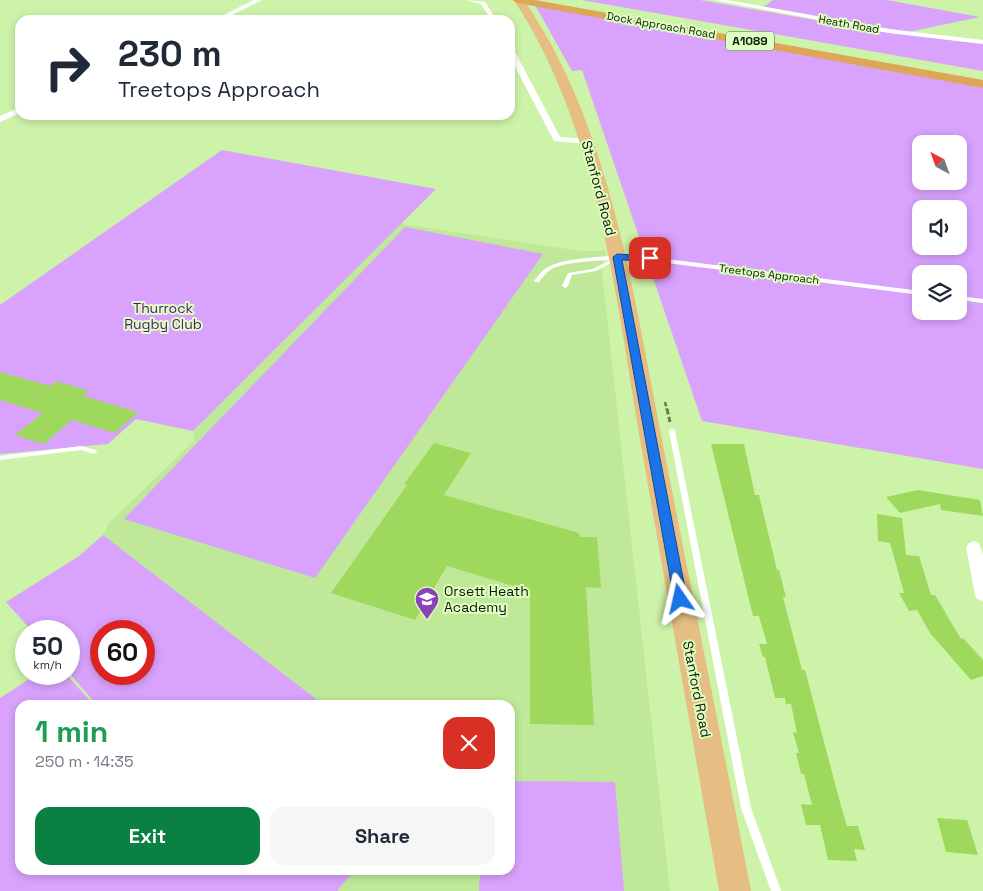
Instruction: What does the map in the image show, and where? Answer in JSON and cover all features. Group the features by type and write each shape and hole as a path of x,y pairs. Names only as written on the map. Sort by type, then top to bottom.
{"highway":[{"name":"Dock Approach Road","path":"549,0 983,78"},
{"name":"Dock Approach Road","path":"520,3 983,84"}],"main road":[{"name":"Stanford Road","path":"520,3 569,92 587,142 617,257 735,891"}],"street":[{"path":"227,15 259,0"},
{"path":"470,0 483,3 491,15"},
{"name":"Heath Road","path":"716,0 889,31 983,42"},
{"path":"515,59 557,139 587,142"},
{"path":"0,119 15,112"},
{"path":"974,547 983,595"}],"lane":[{"name":"Treetops Approach","path":"549,268 566,263 617,257 650,258 912,292"},
{"path":"538,281 549,268 562,270 570,274 594,270 617,257"},
{"path":"565,286 570,274"},
{"path":"967,299 983,301"},
{"path":"672,432 746,808 776,891"},
{"path":"0,458 81,448 94,452"}],"shaded area":[{"name":"Orsett Heath Academy","path":"401,224 581,251 606,251 602,272 670,891 337,891 351,875 515,875 515,700 318,700 103,535 109,523 195,440 193,431"}],"green space":[{"path":"582,0 700,0 883,32 983,44 983,71"},
{"path":"773,0 887,0 980,17 908,32 763,7"},
{"path":"535,5 983,87 983,469 702,421 582,70 572,71"},
{"name":"Thurrock Rugby Club","path":"222,150 436,189 193,431 136,419 108,444 0,454 0,305"},
{"path":"405,227 543,254 315,578 124,519"},
{"path":"103,535 318,700 93,700 80,685 80,620 22,620 6,602 79,556"},
{"path":"20,685 76,685 89,700 15,700 15,875 351,875 337,891 0,891 0,698"},
{"path":"515,781 615,782 624,891 479,891 480,875 515,875"}],"building":[{"path":"0,372 51,386 56,381 89,391 83,396 138,412 115,433 72,420 44,444 15,435 43,413 0,400"},
{"path":"434,443 471,453 444,495 579,533 580,537 597,537 601,588 586,587 594,725 530,724 530,591 447,566 415,620 331,593 407,485 404,484"},
{"path":"711,444 744,444 755,495 759,495 777,570 779,570 786,597 783,597 802,670 805,670 841,806 847,826 858,826 865,850 854,849 857,861 828,860 820,825 806,825 801,804 812,805 796,753 799,753 793,732 797,733 791,704 786,704 785,698 775,698 765,657 763,657 759,644 767,644 759,616 753,616"},
{"path":"918,490 980,500 983,516 941,510 940,504 900,513 886,497"},
{"path":"877,514 902,518 906,555 919,556 931,595 935,595 961,639 963,638 983,660 983,676 971,680 930,633 917,610 909,611 899,593 904,593 890,543 878,541"},
{"path":"937,818 967,820 978,855 946,852"}],"place":[{"name":"Orsett Heath Academy","path":"427,620"}],"route":[{"path":"650,258 617,257 680,599"}]}
